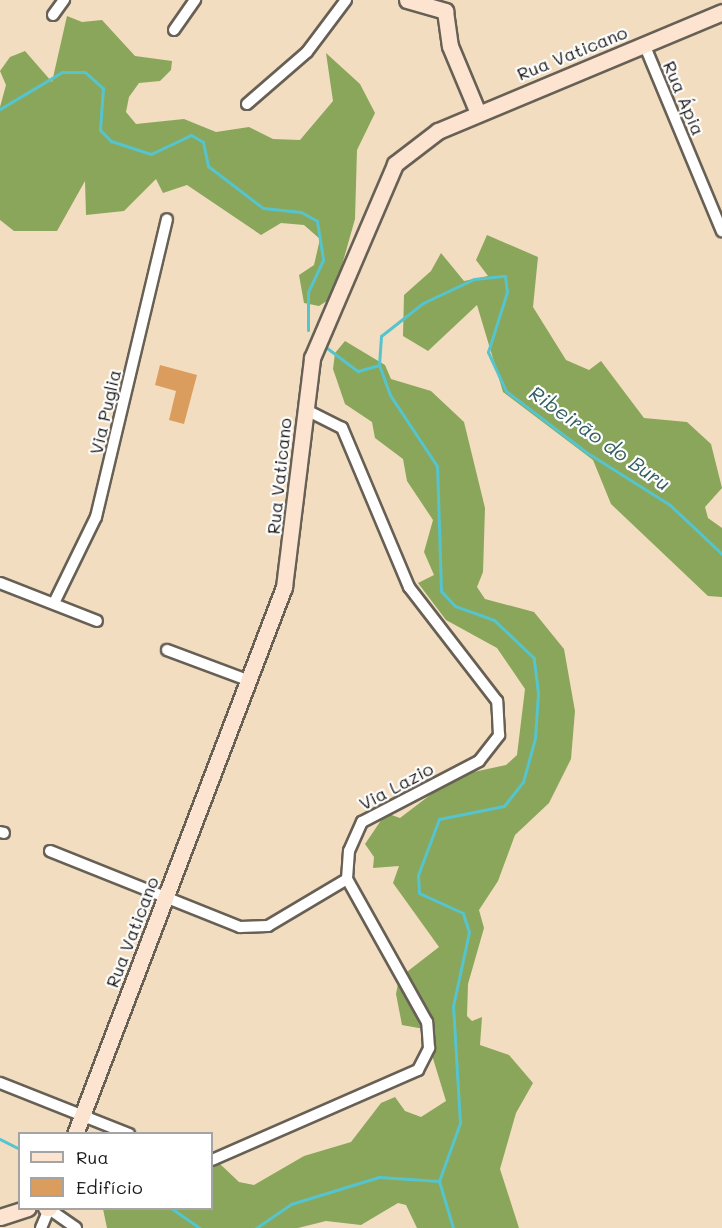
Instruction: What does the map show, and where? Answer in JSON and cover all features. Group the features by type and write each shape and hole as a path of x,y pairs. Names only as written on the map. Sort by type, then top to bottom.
{"street":[{"path":"53,15 64,0"},
{"path":"174,30 195,0"},
{"path":"247,104 307,52 346,0"},
{"path":"406,0 447,6 450,45 478,113"},
{"name":"Rua Vaticano","path":"76,1132 250,681 291,555 312,358 395,164 438,130 722,12"},
{"name":"Rua Ápia","path":"644,44 717,205 722,231"},
{"name":"Via Puglia","path":"54,603 96,517 167,219"},
{"name":"Via Lazio","path":"306,410 342,428 409,587 429,619 487,686 501,716 499,735 479,761 362,822 349,851 347,879"},
{"path":"0,583 97,621"},
{"path":"166,650 250,681"},
{"path":"50,851 166,899 256,928 268,926 347,879 428,1022 429,1048 418,1070 213,1160"},
{"path":"0,1083 124,1132"},
{"path":"0,1217 24,1210"},
{"path":"41,1228 48,1210"},
{"path":"49,1210 76,1228"}],"green space":[{"path":"67,16 82,22 102,20 135,56 172,61 171,70 160,81 139,83 129,97 126,112 136,124 184,119 216,132 249,127 273,139 300,140 333,101 326,53 360,84 375,113 357,150 355,219 333,297 319,306 304,303 299,275 314,265 320,239 304,225 281,223 261,235 187,185 163,193 156,179 124,211 86,215 85,181 57,231 14,231 0,220 0,107 6,85 0,71 10,57 25,51 52,82"},
{"path":"487,235 538,257 533,307 566,360 589,370 601,361 644,418 687,422 711,444 722,488 705,507 708,518 722,528 722,597 708,596 611,504 593,460 503,392 477,305 428,351 403,336 404,295 431,271 441,253 464,281 488,276 476,260"},
{"path":"345,341 385,365 391,379 431,391 464,422 485,508 483,572 477,587 485,599 534,612 564,649 575,711 571,759 549,803 515,835 498,881 479,910 484,928 468,984 467,1016 472,1021 482,1017 480,1045 509,1055 533,1083 516,1113 500,1169 519,1228 417,1228 406,1205 398,1203 361,1225 326,1221 298,1228 107,1228 103,1210 213,1210 213,1166 220,1164 239,1182 254,1185 304,1156 351,1142 381,1103 395,1097 405,1111 421,1117 446,1101 424,1029 402,1025 396,994 399,978 439,947 393,883 399,866 373,868 374,857 365,844 386,813 400,818 455,776 506,765 517,755 525,689 497,648 446,620 418,583 434,575 424,552 433,520 407,481 403,459 375,438 372,422 345,404 333,369 335,353"}],"building":[{"path":"160,365 197,375 184,424 169,420 176,391 155,385"}],"waterway":[{"path":"0,109 62,72 85,72 103,88 100,130 111,141 151,154 191,135 203,142 208,166 263,208 301,212 317,221 323,260 308,292 308,330"},
{"name":"Ribeirão do Buru","path":"453,1228 439,1181 460,1123 453,1006 469,932 463,913 419,893 418,875 439,819 504,806 523,782 535,738 538,693 534,658 494,620 455,606 441,591 437,466 390,395 379,365 381,336 423,303 474,279 505,276 507,292 488,352 506,391 586,452 670,505 722,554"},
{"path":"327,348 358,371 379,365"},
{"path":"0,1139 18,1148"},
{"path":"256,1228 291,1204 379,1177 439,1181"},
{"path":"174,1210 200,1228"}]}
